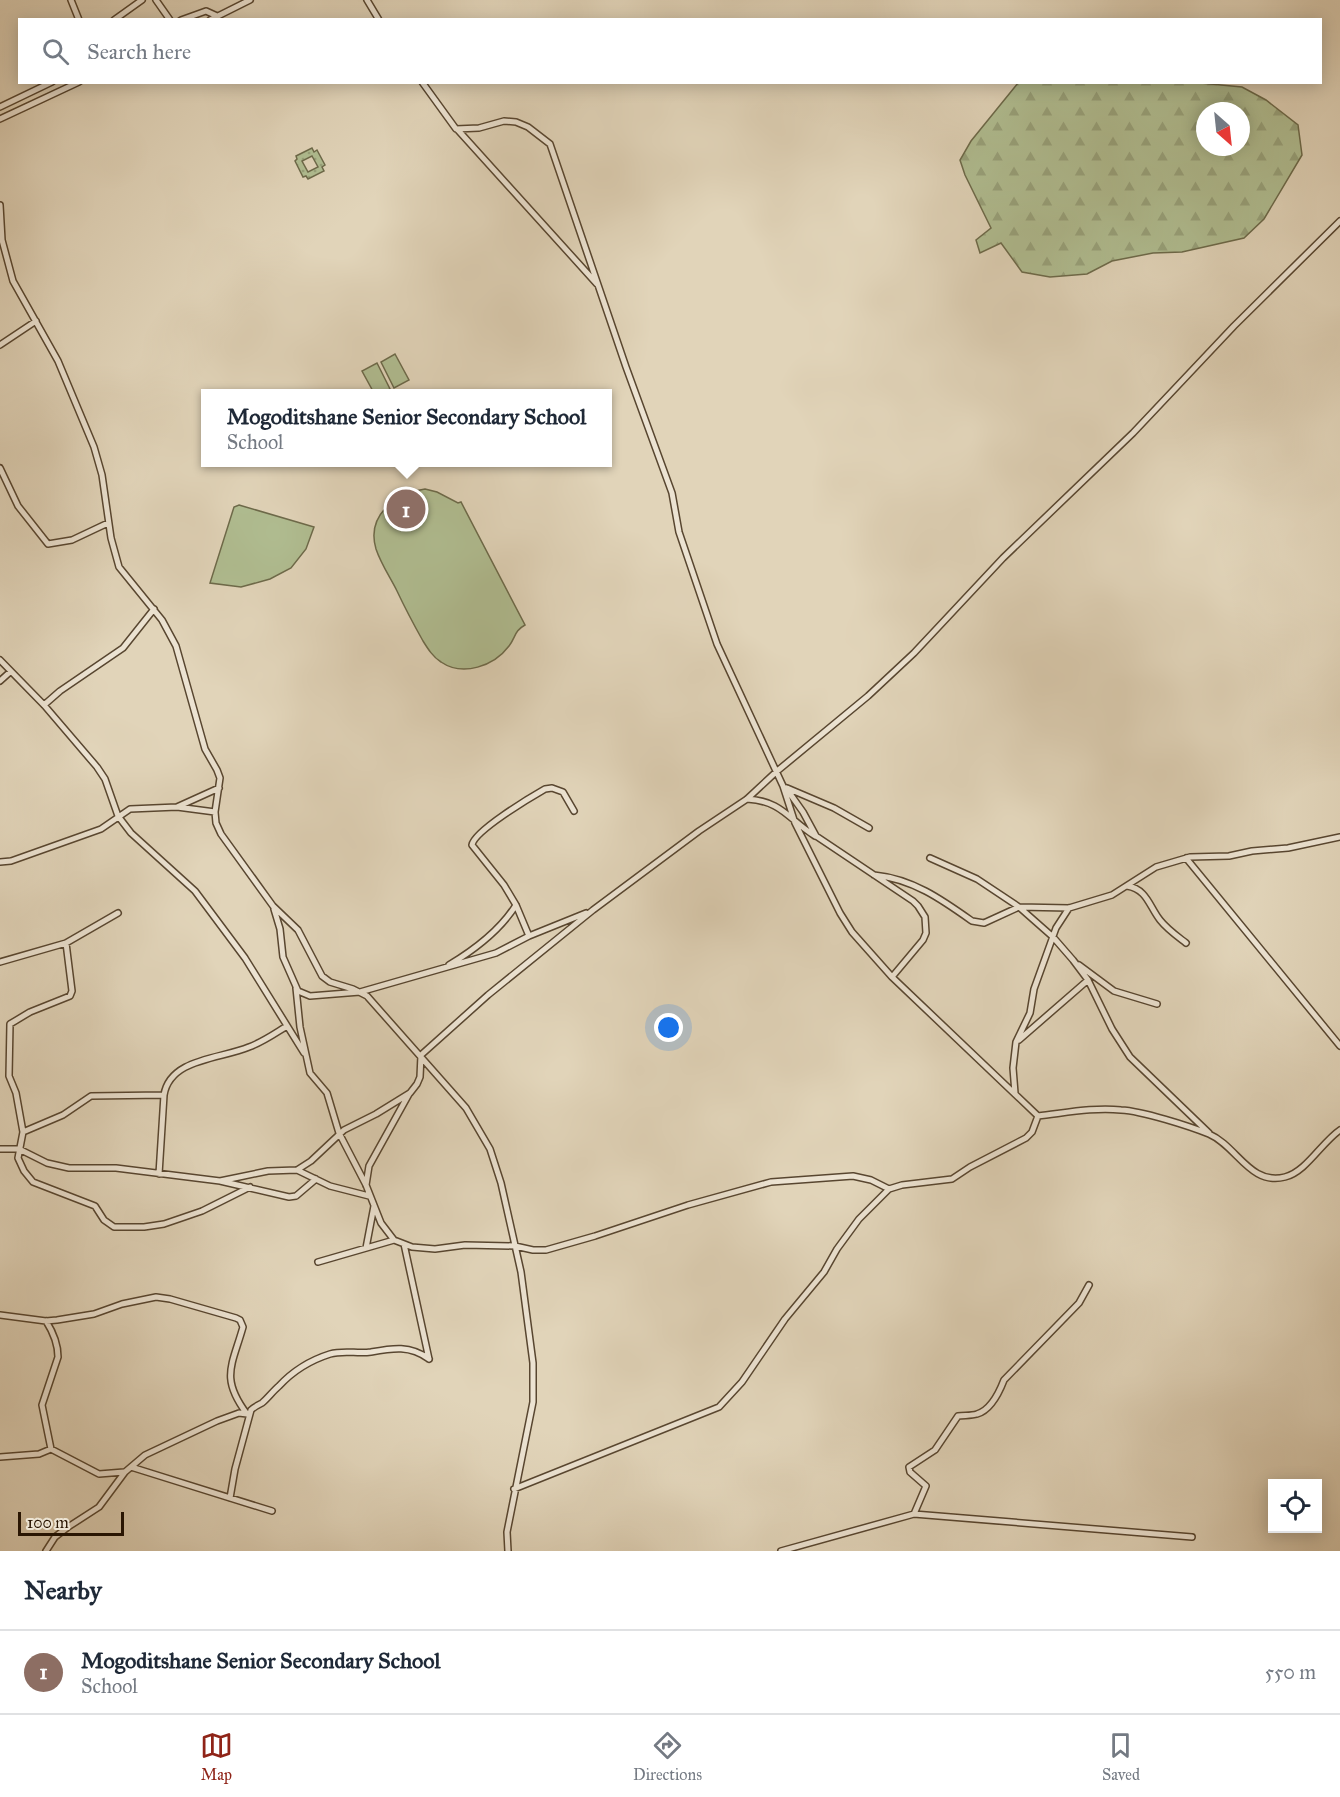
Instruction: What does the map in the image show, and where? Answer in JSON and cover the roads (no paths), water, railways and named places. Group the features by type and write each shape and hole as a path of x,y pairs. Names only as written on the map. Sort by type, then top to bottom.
{"street":[{"path":"71,0 78,18"},
{"path":"117,18 142,0"},
{"path":"156,0 169,18"},
{"path":"214,18 250,0"},
{"path":"368,0 378,18"},
{"path":"187,18 206,11 217,16"},
{"path":"0,107 48,84"},
{"path":"0,119 75,84"},
{"path":"423,84 457,129 600,287"},
{"path":"457,129 479,128 504,121 516,122 528,127 550,144 626,367 672,493 679,532 717,644 776,772 803,812 816,837"},
{"path":"0,206 2,240 13,281 58,361 94,447 102,475 108,523 119,567 154,609 171,633 176,646 205,749 217,770 219,788 214,812 221,834 273,906 298,930 326,979 367,996 466,1108 485,1138 501,1183 521,1272 533,1363 532,1402 507,1532 508,1551"},
{"path":"366,1185 369,1166 420,1077 421,1056 488,995 593,910 699,831 747,799 868,696 914,653 1003,558 1133,433 1234,326 1340,221"},
{"path":"0,345 36,321"},
{"path":"0,468 18,506 48,544 72,540 108,523"},
{"path":"44,705 60,691 123,648 154,609"},
{"path":"0,660 44,705 102,773 118,816 135,837 195,891 245,958 307,1058"},
{"path":"0,681 10,672"},
{"path":"785,787 795,823 846,923 892,977 1038,1116 1107,1109 1124,1110 1210,1134"},
{"path":"785,787 834,808 869,828"},
{"path":"177,807 219,788"},
{"path":"529,936 516,905 504,885 473,848 474,837 545,789 552,788 563,792 574,811"},
{"path":"747,799 778,806 795,823 913,901 925,916 926,933 923,940 892,977"},
{"path":"0,862 10,861 101,829 130,809 177,807 214,812"},
{"path":"874,875 895,878 926,890 976,923 984,923 1019,907 1069,908 1112,895 1156,867 1186,858 1229,856 1252,851 1288,848 1340,837"},
{"path":"930,858 977,879 1019,907 1053,937 1088,980 1112,1029 1130,1057 1210,1134 1224,1143 1255,1173 1264,1177 1283,1178 1298,1171 1330,1137 1340,1130"},
{"path":"1186,858 1340,1046"},
{"path":"1127,886 1138,889 1145,895 1162,923 1186,943"},
{"path":"443,969 466,955 509,917 516,905"},
{"path":"273,906 280,929 283,957 296,988 300,1027 312,1077 330,1098 339,1133 366,1185 381,1223 394,1240 412,1247 435,1249 465,1245 515,1246 546,1250 687,1205 771,1182 853,1176 871,1180 889,1189"},
{"path":"1015,1094 1013,1068 1017,1042 1030,1013 1034,989 1058,924 1069,908"},
{"path":"296,988 310,996 360,992 502,951 529,936 593,910"},
{"path":"0,962 66,944 118,913"},
{"path":"66,944 72,991 70,996 30,1012 10,1024 9,1076 16,1093 23,1132 18,1158 24,1171 33,1182 95,1206 104,1220 114,1227 164,1224 202,1211 250,1187"},
{"path":"1073,960 1114,991 1156,1004"},
{"path":"1017,1042 1088,980"},
{"path":"159,1174 165,1085 172,1076 187,1066 247,1048 287,1026"},
{"path":"297,1170 310,1161 339,1133 410,1093"},
{"path":"23,1132 63,1115 91,1096 164,1095"},
{"path":"514,1489 719,1407 742,1382 785,1319 824,1272 837,1249 859,1219 889,1189 902,1185 952,1179 1026,1138 1032,1132 1038,1116"},
{"path":"0,1149 19,1149 46,1163 69,1168 116,1168 220,1180 292,1197 316,1179"},
{"path":"220,1180 268,1171 297,1170 330,1186 369,1196"},
{"path":"366,1248 374,1206"},
{"path":"318,1262 394,1240"},
{"path":"230,1498 248,1414 264,1402 290,1376 316,1360 331,1354 401,1347 421,1353 429,1359 404,1244"},
{"path":"914,1514 926,1486 910,1472 909,1467 935,1450 958,1416 980,1414 985,1410 999,1395 1004,1380 1079,1303 1089,1285"},
{"path":"0,1315 46,1321 94,1314 122,1304 156,1297 240,1320 243,1327 231,1372 230,1385 237,1400 248,1414"},
{"path":"46,1321 54,1334 58,1350 58,1357 42,1405 51,1449"},
{"path":"46,1551 55,1537 99,1507 125,1472 145,1455 217,1421 239,1413 248,1414"},
{"path":"0,1457 44,1453 51,1449"},
{"path":"51,1449 99,1474 125,1472"},
{"path":"131,1467 272,1511"},
{"path":"781,1551 914,1514 1192,1537"},
{"path":"809,1542 812,1551"}],"place":[{"name":"Mogoditshane Senior Secondary School","path":"406,509"}]}
